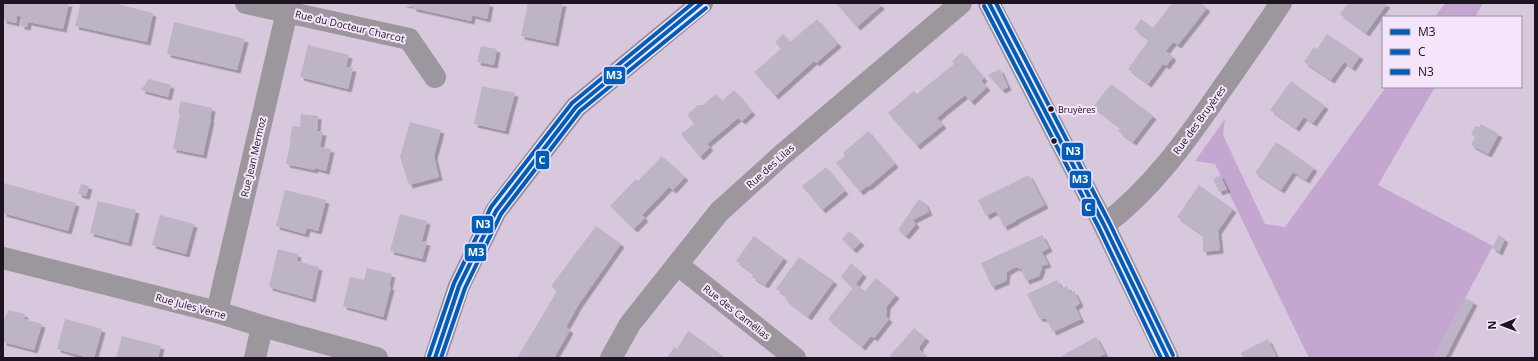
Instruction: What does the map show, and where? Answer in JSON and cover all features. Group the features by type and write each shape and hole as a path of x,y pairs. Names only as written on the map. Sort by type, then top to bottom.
{"main road":[{"path":"435,358 459,286 496,211 576,107 702,3"}],"street":[{"name":"Rue du Docteur Charcot","path":"246,3 288,8 409,39 435,77"},
{"name":"Rue des Lilas","path":"611,358 630,324 720,212 782,155 961,3"},
{"path":"989,3 1104,225 1168,358"},
{"name":"Rue des Bruyères","path":"1104,225 1124,210 1168,163 1202,118 1282,3"},
{"name":"Rue Jean Mermoz","path":"217,312 288,8"},
{"name":"Rue Jules Verne","path":"3,258 217,312 377,358"},
{"name":"Rue des Camélias","path":"678,265 795,358"},
{"path":"255,358 262,326"}],"shaded area":[{"path":"1445,3 1483,3 1476,16 1436,16"},
{"path":"1385,88 1434,88 1378,185 1493,246 1433,358 1309,358 1215,164 1195,161 1225,119 1223,135 1265,224 1285,227"}],"building":[{"path":"3,3 69,3 63,29 28,22 27,27 21,26 22,17 17,15 16,23 3,20"},
{"path":"81,3 113,3 153,13 147,42 75,26"},
{"path":"401,3 490,4 487,19 472,15 471,21 413,8 413,6"},
{"path":"528,3 563,3 555,43 521,36"},
{"path":"836,3 879,3 881,6 857,27"},
{"path":"1172,3 1200,3 1207,8 1178,45 1173,42 1166,51 1173,57 1166,66 1163,64 1148,84 1128,69 1149,40 1134,29 1141,19 1153,28"},
{"path":"1348,3 1387,4 1366,33 1340,14"},
{"path":"817,19 838,44 816,63 814,61 775,96 754,72 781,49 775,42 783,34 790,42"},
{"path":"174,22 245,39 237,70 167,54"},
{"path":"1327,34 1360,56 1352,68 1344,62 1331,80 1304,62 1314,47 1317,49"},
{"path":"308,45 349,55 346,67 353,68 348,89 300,77"},
{"path":"481,46 497,49 494,65 477,62"},
{"path":"962,52 984,78 981,81 987,87 971,102 965,95 945,111 937,118 943,125 917,146 888,113 914,91 917,94 954,64 952,61"},
{"path":"1000,69 1008,87 1002,90 988,75"},
{"path":"149,79 171,85 168,97 141,90"},
{"path":"1291,81 1325,106 1313,123 1304,117 1296,128 1270,110"},
{"path":"1111,84 1153,116 1133,142 1118,131 1121,128 1093,107"},
{"path":"482,86 515,93 505,131 474,124"},
{"path":"734,90 752,112 742,121 738,118 707,144 710,147 700,157 681,134 694,124 688,116 690,112 698,105 703,105 716,94 722,101"},
{"path":"181,101 212,108 203,155 173,149"},
{"path":"301,114 318,116 317,131 323,132 320,147 331,149 326,171 286,164 292,126 300,127"},
{"path":"410,122 441,130 434,156 439,177 409,185 400,157"},
{"path":"1481,124 1499,134 1488,154 1471,145 1475,137 1471,135 1475,126 1479,127"},
{"path":"868,131 895,164 860,192 836,163 845,156 843,153"},
{"path":"1276,142 1314,168 1306,180 1293,172 1281,190 1255,173"},
{"path":"662,156 685,177 673,190 669,187 642,215 645,218 634,229 610,206 636,179 638,181"},
{"path":"826,167 845,191 822,210 802,186"},
{"path":"1029,175 1045,205 1004,227 996,211 986,216 978,200"},
{"path":"1220,175 1227,189 1219,192 1213,179"},
{"path":"4,183 76,203 68,231 3,213"},
{"path":"81,184 89,186 86,196 78,194"},
{"path":"1199,185 1233,209 1218,231 1220,250 1203,252 1203,235 1177,217"},
{"path":"285,190 326,200 318,231 307,228 305,234 276,226"},
{"path":"919,199 925,203 929,212 913,220 916,224 906,236 898,230"},
{"path":"98,201 136,210 128,243 90,233"},
{"path":"400,214 427,221 422,241 427,242 422,259 390,251"},
{"path":"160,215 194,224 186,254 152,245"},
{"path":"596,226 621,244 579,304 566,327 570,330 554,358 517,358 557,291 551,286"},
{"path":"849,231 861,242 853,250 842,239"},
{"path":"1042,235 1049,248 1042,252 1048,264 1041,266 1042,268 1039,276 1026,281 1021,269 1015,267 1007,272 1006,281 992,287 981,263"},
{"path":"1499,235 1505,239 1499,252 1492,248"},
{"path":"754,236 784,258 765,285 752,277 754,274 736,261"},
{"path":"278,249 298,254 297,261 319,267 312,299 269,287"},
{"path":"799,257 834,281 808,317 785,299 787,296 776,289"},
{"path":"851,263 863,274 856,284 865,291 876,278 896,295 887,306 886,316 889,319 874,338 871,336 862,347 828,319 853,288 841,277"},
{"path":"367,268 392,274 389,286 391,287 383,317 343,306 350,277 364,280"},
{"path":"1057,280 1062,289 1067,286 1070,293 1074,291 1080,303 1075,307 1081,319 1053,332 1046,319 1039,318 1027,294"},
{"path":"1465,298 1474,302 1445,358 1433,358"},
{"path":"8,310 25,314 24,319 42,324 34,350 3,342 3,323"},
{"path":"65,319 102,329 94,358 57,349"},
{"path":"914,328 926,338 920,346 920,350 929,358 888,358"},
{"path":"688,331 722,355 721,358 667,358 674,347 677,349"},
{"path":"122,336 161,346 158,358 116,358"},
{"path":"1096,337 1105,354 1100,356 1101,358 1058,358"},
{"path":"1268,339 1277,358 1243,358 1241,353"}],"transit line":[{"name":"N3","path":"429,356 454,283 491,207 572,103 693,3"},
{"name":"M3","path":"435,358 459,286 496,211 576,107 702,3"},
{"name":"M3","path":"989,3 1104,225 1168,358"},
{"name":"N3","path":"996,3 1109,222 1173,355"},
{"name":"C","path":"984,6 1099,228 1161,358"},
{"name":"C","path":"441,358 465,288 501,214 580,111 706,8"}],"place":[{"name":"Bruyères","path":"1051,109"}]}
